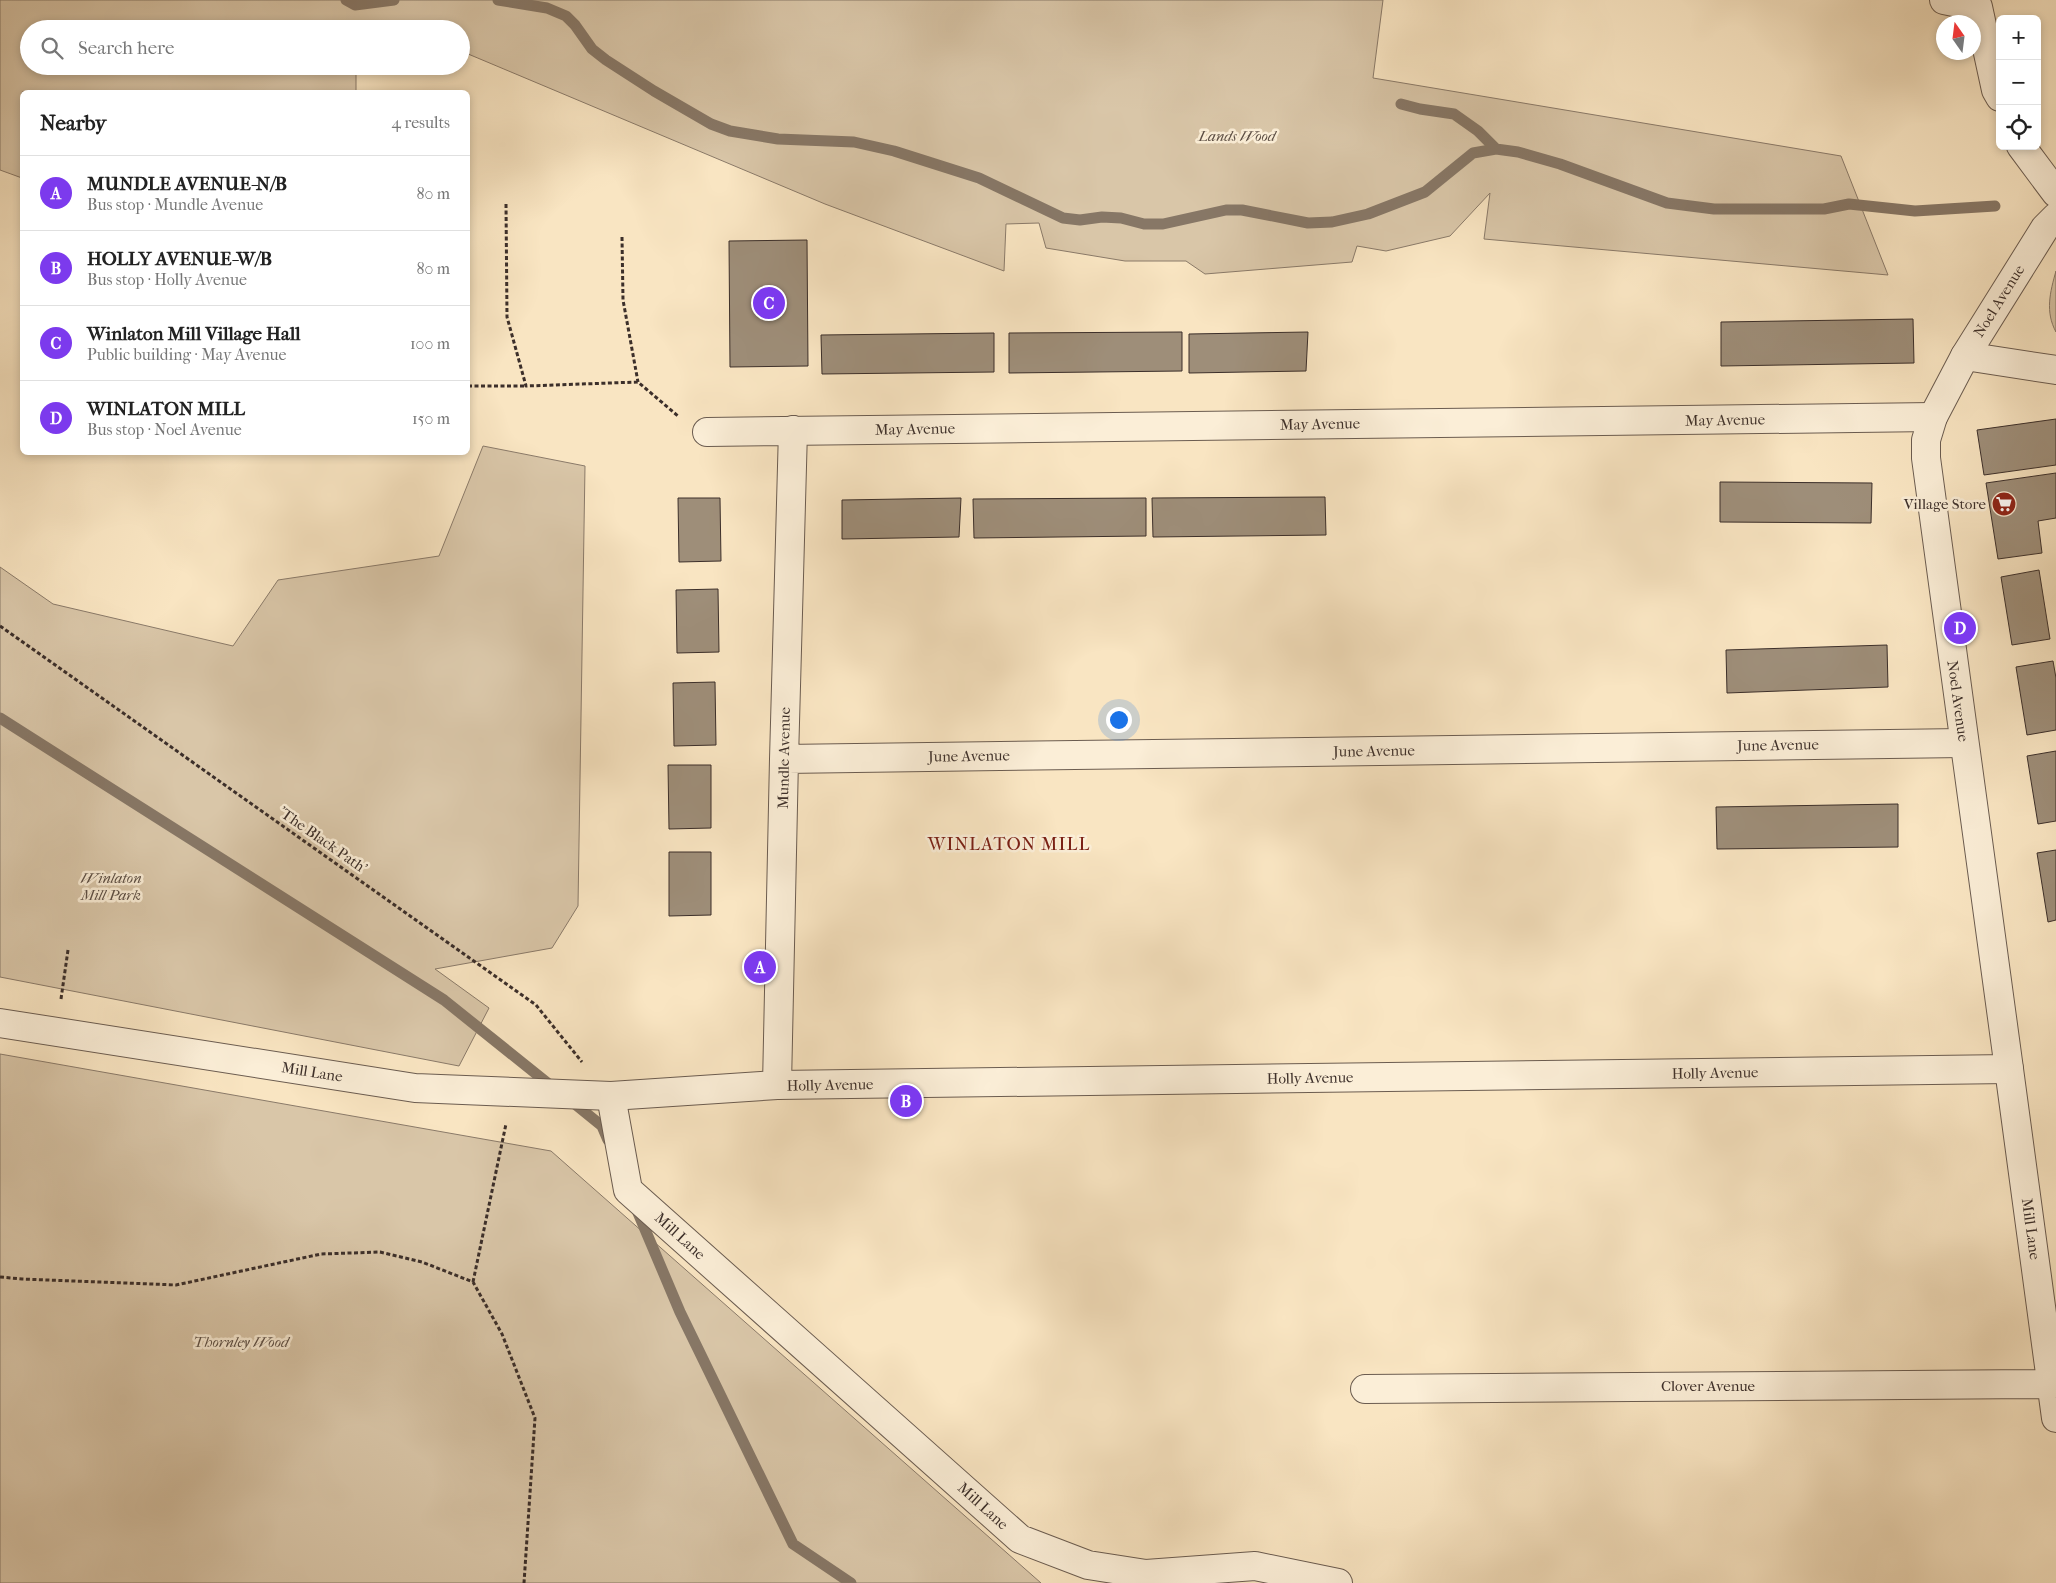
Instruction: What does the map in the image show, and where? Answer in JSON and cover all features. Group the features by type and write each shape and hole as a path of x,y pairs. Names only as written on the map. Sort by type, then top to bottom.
{"street":[{"path":"1944,0 1978,6 1996,90"},
{"path":"2024,150 2056,193"},
{"name":"Noel Avenue","path":"2009,1069 1963,743 1926,458 1926,440 1933,417 1965,356 2045,228 2056,217"},
{"path":"1965,356 2056,370"},
{"name":"May Avenue","path":"707,432 1933,417"},
{"name":"Mundle Avenue","path":"777,1086 793,430"},
{"name":"June Avenue","path":"784,759 1963,743"},
{"name":"Mill Lane","path":"0,1022 415,1088 611,1096 628,1190 1020,1538 1088,1565 1146,1574 1255,1566 1338,1583"},
{"name":"Holly Avenue","path":"611,1096 777,1086 2009,1069"},
{"name":"Mill Lane","path":"2009,1069 2056,1418"},
{"name":"Clover Avenue","path":"1365,1389 2052,1384"}],"path":[{"path":"506,204 507,317 526,386"},
{"path":"622,237 623,300 638,382 674,414 707,432"},
{"path":"470,386 638,382"},
{"name":"'The Black Path'","path":"0,626 536,1005 611,1096"},
{"path":"56,1031 68,950"},
{"path":"473,1282 512,1092"},
{"path":"0,1277 22,1280 176,1285 321,1254 380,1252 422,1262 473,1282 502,1334 535,1418 524,1583"}],"green space":[{"name":"Lands Wood","path":"0,0 1383,0 1373,78 1841,156 1888,275 1484,239 1490,193 1450,236 1386,251 1357,246 1352,262 1205,274 1186,261 1125,261 1046,248 1039,223 1006,224 1004,271 825,204 470,55 470,20 20,20 20,75 356,75 356,90 20,90 20,177 0,170"},
{"path":"2056,271 2056,332 2051,317 2050,294"},
{"name":"Winlaton Mill Park","path":"483,446 585,466 578,906 552,948 435,969 489,1008 459,1066 0,977 0,567 53,604 233,646 278,580 439,556"},
{"name":"Thornley Wood","path":"0,1054 551,1151 1041,1583 0,1583"}],"building":[{"path":"807,240 808,366 730,367 729,241"},
{"path":"1913,319 1914,363 1721,366 1721,322"},
{"path":"1182,332 1182,371 1009,373 1009,333"},
{"path":"1308,332 1306,371 1189,373 1189,334"},
{"path":"994,333 994,372 822,374 821,335"},
{"path":"2056,419 2056,465 1984,475 1977,430"},
{"path":"2056,473 2056,518 2038,521 2042,553 1998,559 1986,483"},
{"path":"1720,482 1872,483 1871,523 1720,522"},
{"path":"1325,497 1326,535 1153,537 1152,498"},
{"path":"678,498 720,498 721,561 679,562"},
{"path":"961,498 959,537 842,539 842,500"},
{"path":"1146,498 1146,536 974,538 973,499"},
{"path":"2039,570 2050,639 2012,645 2001,577"},
{"path":"718,589 719,652 677,653 676,590"},
{"path":"1887,645 1888,687 1727,693 1726,650"},
{"path":"2053,661 2056,678 2056,730 2027,735 2016,667"},
{"path":"715,682 716,745 674,746 673,683"},
{"path":"2056,751 2056,821 2038,824 2027,756"},
{"path":"668,765 711,765 711,828 669,829"},
{"path":"1898,804 1898,847 1717,849 1716,807"},
{"path":"2056,850 2056,920 2048,922 2037,853"},
{"path":"669,852 711,852 711,915 669,916"}],"waterway":[{"path":"346,0 355,5 394,0"},
{"path":"498,0 547,8 566,16 592,49 606,60 711,124 730,131 778,139 854,142 894,151 979,178 1063,218 1080,220 1102,217 1121,218 1144,224 1163,224 1226,210 1242,210 1308,223 1332,222 1368,214 1425,192 1473,153 1496,149 1518,152 1560,164 1667,203 1714,209 1824,209 1849,204 1915,211 1995,206"},
{"path":"1401,104 1454,114 1478,131 1496,149"},
{"path":"0,718 444,1000 555,1089"},
{"path":"570,1100 602,1126 608,1140"},
{"path":"636,1208 680,1312 793,1544 851,1583"}],"place":[{"name":"Winlaton Mill Village Hall","path":"769,303"},
{"name":"Village Store","path":"2004,504"},
{"name":"WINLATON MILL","path":"1960,628"},
{"name":"MUNDLE AVENUE-N/B","path":"760,967"},
{"name":"HOLLY AVENUE-W/B","path":"906,1101"}],"district":[{"name":"WINLATON MILL","path":"1009,844"}]}
